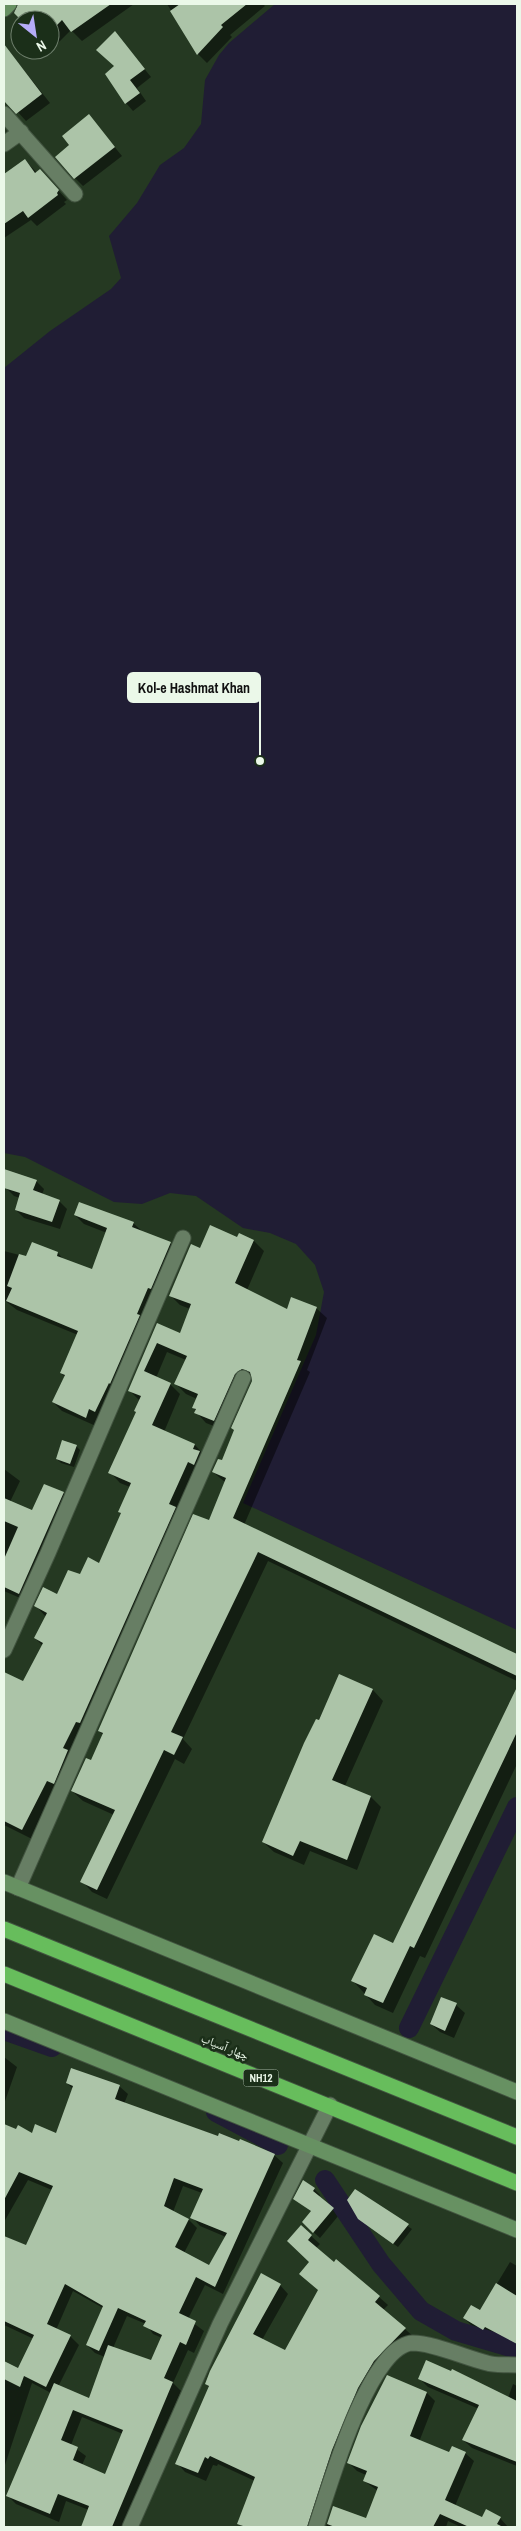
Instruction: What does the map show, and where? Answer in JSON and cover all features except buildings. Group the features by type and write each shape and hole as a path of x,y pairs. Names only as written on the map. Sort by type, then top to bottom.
{"highway":[{"path":"4,1929 517,2137"},
{"name":"چهار آسیاب","path":"4,1974 330,2105 517,2183"}],"street":[{"path":"4,10 9,4"},
{"path":"4,114 75,194"},
{"path":"4,144 21,132"},
{"path":"4,1650 48,1553 183,1238"},
{"path":"18,1888 242,1378"},
{"path":"4,1882 517,2092"},
{"path":"4,2021 517,2230"},
{"path":"130,2527 220,2324 330,2105"},
{"path":"316,2527 341,2452 369,2385 391,2352 412,2343 489,2364 517,2365"}],"shaded area":[{"path":"275,4 517,4 517,1630 243,1503 316,1335 324,1292 315,1265 296,1244 270,1233 243,1228 196,1196 170,1193 142,1204 114,1202 25,1157 4,1153 4,368 50,331 111,289 121,278 109,236 137,203 160,165 184,148 201,124 205,80 219,55 229,43"}],"waterway":[{"path":"409,2028 517,1807"},
{"path":"4,2030 52,2047"},
{"path":"216,2112 278,2145"},
{"path":"325,2180 381,2264 421,2311 456,2331 517,2349"}],"place":[{"name":"Kol-e Hashmat Khan","path":"260,761"}]}
